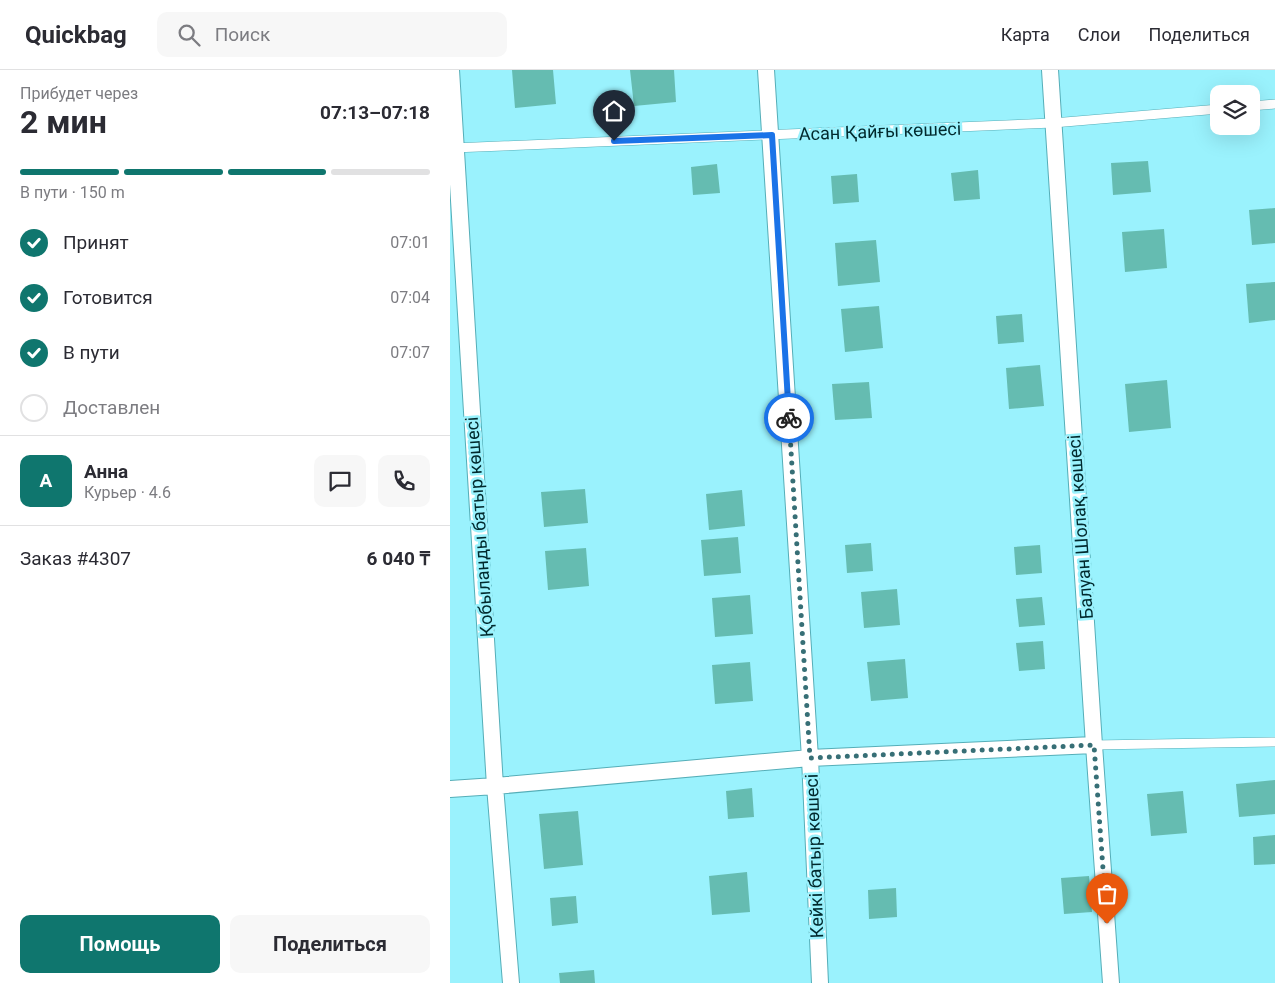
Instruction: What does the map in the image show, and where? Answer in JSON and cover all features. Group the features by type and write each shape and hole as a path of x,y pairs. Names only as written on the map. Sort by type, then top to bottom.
{"street":[{"name":"Қобыланды батыр көшесі","path":"451,70 453,148 495,786 511,983"},
{"name":"Кейкі батыр көшесі","path":"766,70 772,135 810,758 820,983"},
{"name":"Балуан Шолақ көшесі","path":"1050,70 1111,983"},
{"path":"450,789 810,758 1094,745"}],"lane":[{"path":"1260,105 1275,104"},
{"name":"Асан Қайғы көшесі","path":"453,148 1054,124 1210,110"},
{"path":"1094,745 1275,742"}],"building":[{"path":"512,70 553,70 556,104 515,108"},
{"path":"630,70 674,70 676,102 634,106"},
{"path":"1148,161 1151,192 1113,195 1111,163"},
{"path":"717,164 720,193 693,195 691,167"},
{"path":"978,170 980,199 954,201 951,173"},
{"path":"857,174 859,202 833,204 831,176"},
{"path":"1275,208 1275,243 1252,245 1249,210"},
{"path":"1164,229 1167,268 1125,272 1122,232"},
{"path":"876,240 880,282 838,286 835,243"},
{"path":"1275,282 1275,320 1249,323 1246,284"},
{"path":"879,306 883,348 845,352 841,309"},
{"path":"1022,314 1024,342 998,344 996,316"},
{"path":"1040,365 1044,406 1009,409 1006,368"},
{"path":"1167,380 1171,428 1129,432 1125,384"},
{"path":"869,382 872,418 835,420 832,384"},
{"path":"585,489 588,523 544,527 541,492"},
{"path":"742,490 745,526 709,530 706,494"},
{"path":"738,537 741,573 704,576 701,540"},
{"path":"871,543 873,571 847,573 845,545"},
{"path":"1040,545 1042,573 1016,575 1014,547"},
{"path":"586,548 589,586 548,590 545,551"},
{"path":"897,589 900,625 864,628 861,592"},
{"path":"750,595 753,634 715,637 712,598"},
{"path":"1042,597 1045,625 1019,627 1016,599"},
{"path":"1043,641 1045,669 1019,671 1016,643"},
{"path":"905,659 908,698 871,701 867,662"},
{"path":"750,662 753,701 715,704 712,665"},
{"path":"1275,780 1275,814 1239,817 1236,784"},
{"path":"752,788 754,817 728,819 726,791"},
{"path":"1183,791 1187,833 1151,836 1147,794"},
{"path":"578,811 583,865 544,869 539,814"},
{"path":"1275,835 1275,864 1254,865 1253,837"},
{"path":"747,872 750,912 712,915 709,876"},
{"path":"1089,876 1092,912 1064,914 1061,878"},
{"path":"896,888 897,917 869,919 868,890"},
{"path":"576,896 578,923 552,926 550,898"},
{"path":"594,970 595,983 560,983 559,973"}],"way so far":[{"path":"789,418 810,758 1094,745 1107,924"}],"route":[{"path":"614,141 772,135 789,418"}]}
